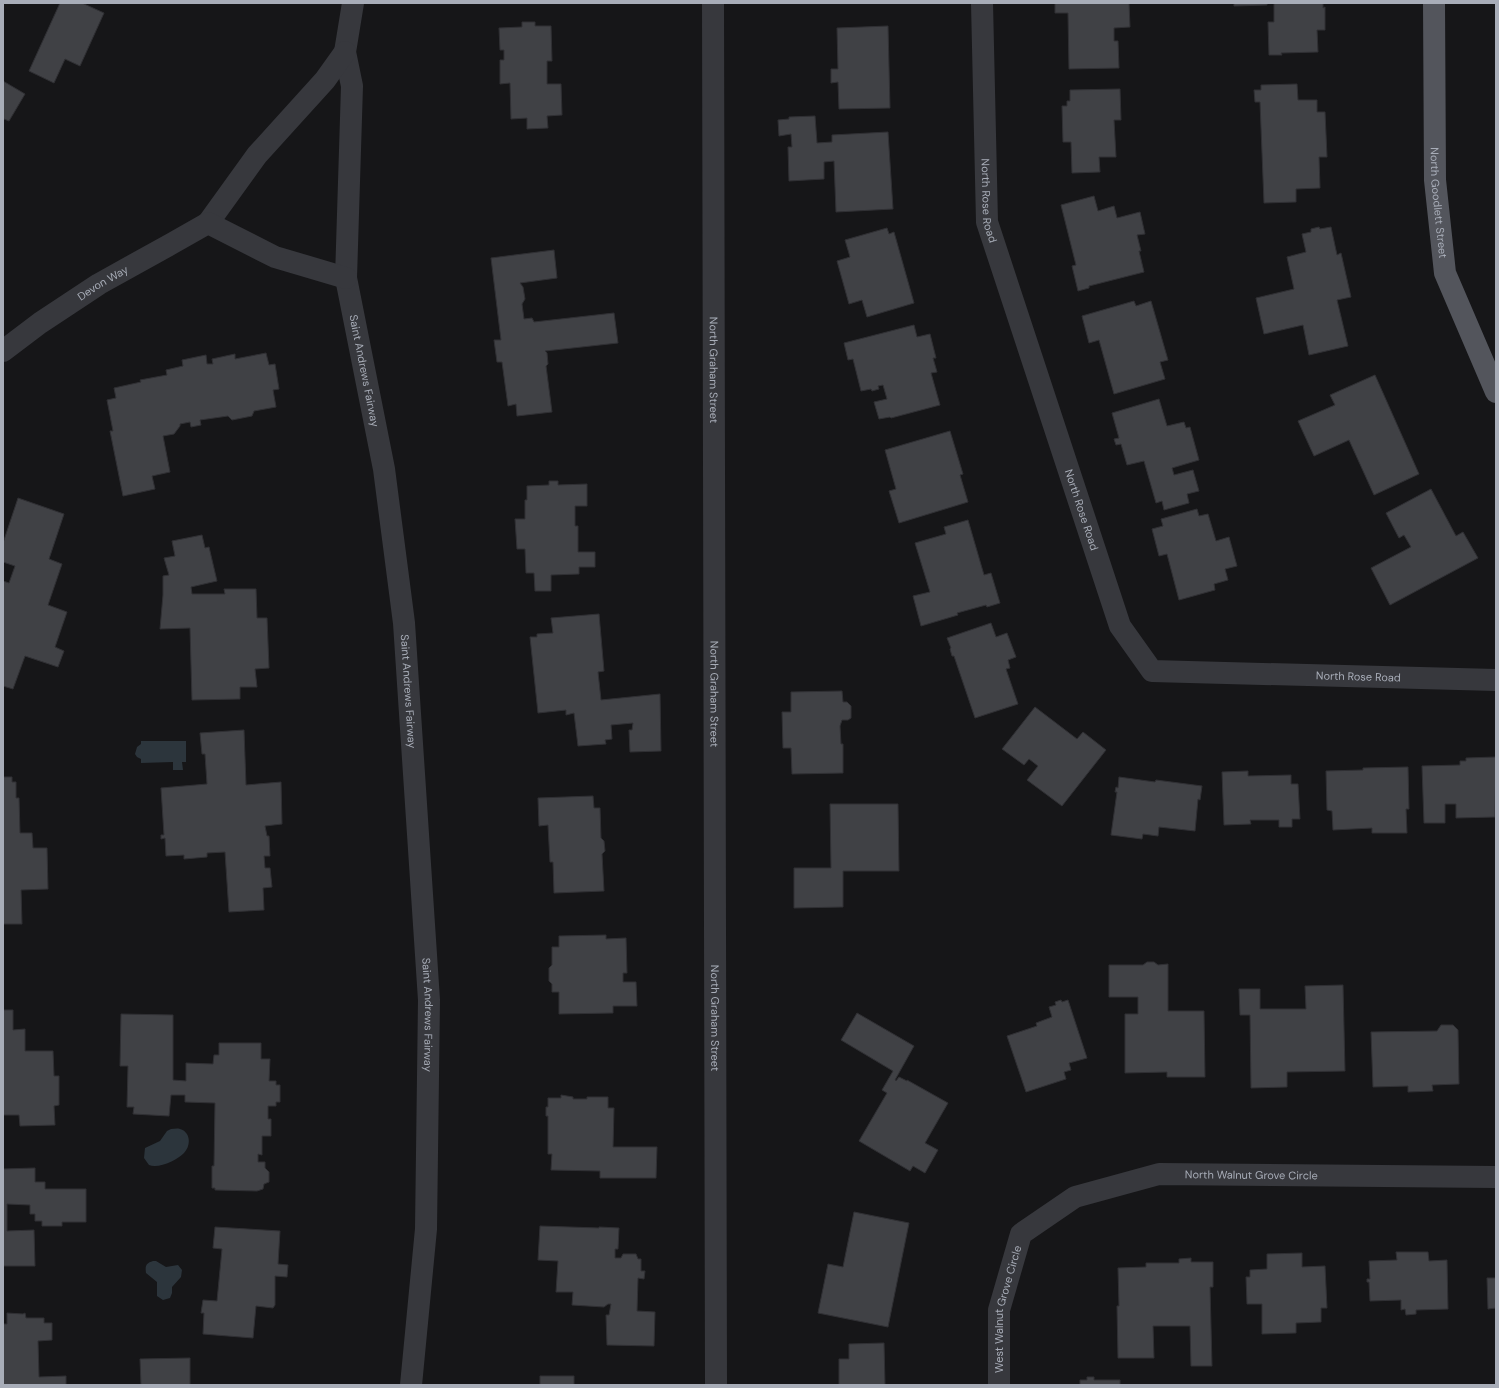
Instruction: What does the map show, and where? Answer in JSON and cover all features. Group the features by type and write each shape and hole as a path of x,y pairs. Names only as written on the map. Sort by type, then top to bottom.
{"main road":[{"name":"North Goodlett Street","path":"1434,3 1436,180 1445,273 1496,392"}],"street":[{"name":"Saint Andrews Fairway","path":"353,3 345,52 352,86 346,278 384,469 404,623 428,1000 426,1230 411,1385"},
{"name":"North Graham Street","path":"713,3 716,1385"},
{"name":"North Rose Road","path":"982,3 986,222 1120,626 1152,672 1496,680"},
{"name":"Devon Way","path":"3,350 40,323 99,284 208,222 257,155 325,80 345,52"},
{"path":"208,222 275,257 346,278"},
{"name":"North Walnut Grove Circle","path":"1021,1234 1075,1197 1159,1174 1496,1177"},
{"name":"West Walnut Grove Circle","path":"999,1385 999,1310 1021,1234"}],"shaded area":[{"path":"141,741 186,741 186,762 182,762 183,770 173,770 173,762 141,763 141,759 135,754 137,747 141,744"},
{"path":"171,1129 180,1129 186,1133 189,1140 188,1147 181,1156 168,1163 158,1166 149,1165 144,1158 145,1148 160,1141 167,1131"},
{"path":"156,1261 166,1267 178,1265 182,1270 181,1277 172,1287 170,1298 163,1300 157,1296 157,1282 146,1273 146,1265"}],"building":[{"path":"60,3 82,3 104,13 80,66 65,59 54,83 29,71"},
{"path":"1055,3 1129,3 1130,27 1114,28 1114,41 1118,41 1119,68 1069,69 1068,13 1055,13"},
{"path":"1234,3 1267,3 1267,5 1234,6"},
{"path":"1274,3 1323,3 1323,8 1325,7 1325,30 1317,30 1318,52 1281,53 1282,55 1269,55 1268,22 1274,22"},
{"path":"522,22 535,22 535,26 551,26 552,61 547,61 547,84 561,84 562,115 547,116 548,128 527,129 527,118 511,119 510,83 500,84 500,60 504,60 504,50 500,50 499,28 522,27"},
{"path":"888,26 890,108 839,109 838,82 831,83 831,69 838,69 837,28"},
{"path":"3,81 25,94 9,121 4,119 3,121"},
{"path":"1297,84 1298,100 1317,100 1317,112 1325,112 1327,157 1319,157 1320,188 1296,189 1296,202 1264,203 1260,102 1255,102 1254,90 1261,90 1261,85"},
{"path":"1120,89 1121,120 1114,120 1116,157 1099,157 1100,172 1072,173 1071,142 1063,142 1062,106 1067,106 1067,101 1070,101 1070,90"},
{"path":"815,116 817,143 832,142 832,135 888,132 893,209 836,212 834,161 824,162 824,179 789,181 788,147 792,147 791,134 779,136 778,120 789,119 789,117"},
{"path":"1094,196 1098,211 1114,206 1117,218 1140,212 1145,234 1137,235 1144,272 1089,286 1089,288 1078,291 1072,266 1076,265 1061,205"},
{"path":"1319,227 1320,229 1331,227 1337,255 1341,253 1351,297 1337,300 1348,346 1309,355 1303,325 1264,334 1256,298 1294,289 1287,257 1306,252 1302,234 1311,232 1311,229"},
{"path":"887,228 889,234 894,232 914,303 867,317 862,300 849,304 837,261 850,257 845,240"},
{"path":"554,250 557,278 520,283 523,287 525,299 522,304 524,319 532,318 534,322 614,313 618,343 545,351 547,353 548,364 546,366 552,412 517,416 516,404 508,406 502,362 497,362 494,340 501,340 491,258"},
{"path":"1134,301 1136,306 1151,301 1168,360 1160,362 1165,379 1114,394 1099,340 1089,343 1082,316"},
{"path":"914,325 917,337 930,334 936,358 933,358 937,372 931,373 940,405 891,418 879,419 874,402 887,399 883,385 878,386 879,389 872,391 871,389 861,391 853,359 848,360 844,343"},
{"path":"266,353 269,365 275,364 279,389 273,390 276,407 254,411 252,416 232,420 228,416 200,420 201,425 191,427 190,422 180,424 174,434 163,436 170,472 152,476 155,489 123,496 110,431 113,431 107,400 116,398 114,388 141,382 140,380 167,375 166,370 183,366 182,360 206,355 207,364 213,364 212,359 235,354 235,359"},
{"path":"1375,375 1419,474 1374,495 1349,440 1314,456 1298,421 1335,405 1330,395"},
{"path":"1159,399 1167,426 1184,422 1186,428 1190,427 1199,460 1172,468 1174,475 1193,470 1199,491 1187,494 1189,503 1164,510 1162,501 1156,503 1144,461 1127,465 1121,444 1116,445 1114,439 1119,438 1112,413"},
{"path":"950,431 963,474 960,475 968,502 899,523 889,491 896,489 885,450"},
{"path":"549,481 558,481 558,485 587,484 587,506 575,506 575,526 578,526 578,552 595,552 595,567 579,567 579,574 551,575 551,591 535,591 534,573 526,573 525,549 517,549 515,519 525,519 527,486 549,485"},
{"path":"1431,489 1456,536 1463,532 1478,558 1390,605 1371,568 1411,547 1404,535 1399,538 1386,513"},
{"path":"18,498 64,514 49,559 62,564 48,605 67,612 55,647 64,651 58,667 25,656 13,689 3,686 3,581 9,583 15,566 3,562 3,543"},
{"path":"1197,509 1199,516 1208,514 1216,541 1229,537 1237,566 1225,569 1228,580 1214,584 1215,590 1179,600 1167,554 1159,556 1152,529 1163,526 1161,519"},
{"path":"968,520 984,575 991,573 1000,603 987,607 986,605 957,613 958,615 921,626 913,596 930,592 915,543 946,534 944,527"},
{"path":"202,535 205,548 209,547 217,581 191,587 192,594 225,594 224,589 256,589 257,618 267,618 269,668 255,669 257,687 240,687 240,699 192,700 190,628 160,629 163,576 169,575 164,558 175,556 172,541"},
{"path":"599,614 604,671 598,672 601,700 660,694 661,751 630,752 629,730 632,730 633,723 611,725 612,739 605,740 606,744 578,746 574,713 566,715 566,710 538,713 530,637 537,637 537,634 553,633 551,618"},
{"path":"991,623 996,637 1007,633 1016,657 1008,660 1010,668 1006,669 1018,704 975,718 954,656 952,656 947,638"},
{"path":"842,691 843,702 847,702 851,706 851,718 848,720 842,720 840,726 841,744 843,744 843,773 792,774 791,748 783,748 782,712 791,712 791,692"},
{"path":"1035,707 1077,739 1083,732 1106,750 1062,806 1027,780 1038,766 1029,759 1024,765 1002,749"},
{"path":"244,730 246,785 281,782 282,824 265,826 267,836 269,836 270,856 264,856 265,868 270,868 272,887 263,888 264,910 229,912 225,852 207,853 207,857 184,859 184,855 166,856 165,838 161,839 161,835 164,835 161,788 207,784 205,754 202,754 200,733"},
{"path":"1496,757 1495,817 1456,818 1456,804 1445,804 1445,823 1424,823 1422,766 1460,765 1460,761 1466,761 1466,758"},
{"path":"1408,767 1409,809 1406,809 1407,833 1372,833 1372,828 1333,830 1332,811 1327,810 1326,771"},
{"path":"1248,771 1248,776 1291,775 1291,784 1298,784 1300,819 1292,819 1292,827 1279,827 1279,820 1250,820 1251,824 1224,825 1222,772"},
{"path":"3,777 12,777 12,782 16,782 16,798 19,798 20,833 32,833 33,848 47,848 48,889 21,890 22,924 3,924"},
{"path":"1119,777 1202,786 1200,800 1198,799 1195,831 1159,827 1158,836 1143,834 1142,839 1111,835 1117,792 1115,792 1116,787 1118,788"},
{"path":"593,796 594,808 600,808 601,838 604,841 605,851 602,854 604,891 554,893 553,862 550,862 548,825 539,826 538,798"},
{"path":"830,804 898,804 899,871 843,871 843,907 794,908 794,868 831,868"},
{"path":"606,935 606,939 626,938 627,973 623,973 623,982 636,982 637,1006 613,1006 613,1013 559,1014 559,992 552,992 552,984 549,981 549,968 552,965 552,947 559,947 559,936"},
{"path":"1147,962 1154,962 1158,965 1168,964 1168,1011 1204,1011 1205,1077 1167,1077 1167,1072 1125,1073 1125,1014 1138,1014 1138,997 1109,997 1109,965 1143,965"},
{"path":"1343,985 1345,1071 1287,1072 1287,1087 1251,1088 1250,1015 1240,1015 1239,989 1260,989 1260,1009 1306,1009 1305,986"},
{"path":"1061,1000 1062,1002 1068,1000 1087,1058 1069,1063 1071,1070 1064,1072 1066,1079 1026,1092 1007,1036 1037,1026 1036,1023 1052,1017 1049,1007 1056,1005 1055,1002"},
{"path":"3,1010 13,1010 13,1030 25,1029 25,1051 53,1051 54,1076 59,1076 59,1105 54,1106 55,1125 20,1126 19,1115 3,1115"},
{"path":"857,1013 914,1046 895,1080 896,1081 899,1077 907,1080 948,1103 925,1143 938,1150 925,1173 913,1166 910,1171 859,1141 887,1093 882,1090 893,1071 841,1040"},
{"path":"121,1014 173,1015 173,1080 186,1081 186,1063 213,1064 214,1055 219,1055 219,1043 261,1043 261,1059 270,1059 269,1081 276,1081 276,1085 280,1085 280,1102 276,1102 276,1106 268,1106 268,1119 271,1119 271,1136 262,1136 262,1155 258,1154 258,1162 265,1162 265,1168 269,1172 269,1182 264,1184 263,1189 257,1191 215,1190 215,1188 212,1188 212,1166 214,1166 215,1103 185,1102 185,1095 171,1095 169,1116 133,1114 134,1107 127,1107 128,1066 120,1066"},
{"path":"1441,1025 1453,1025 1458,1030 1459,1084 1432,1085 1433,1091 1408,1092 1408,1086 1373,1087 1371,1032 1437,1031"},
{"path":"561,1095 573,1097 573,1099 608,1097 608,1108 614,1108 613,1147 657,1147 656,1178 600,1178 600,1171 551,1170 552,1154 548,1154 548,1116 546,1116 546,1107 548,1107 548,1098 561,1098"},
{"path":"35,1168 35,1182 45,1182 45,1189 86,1189 86,1222 62,1222 62,1226 42,1226 42,1221 35,1221 35,1214 30,1214 30,1205 7,1204 7,1231 34,1230 35,1266 3,1266 3,1169"},
{"path":"854,1212 909,1223 888,1327 818,1313 828,1264 843,1267"},
{"path":"540,1226 619,1228 618,1249 615,1249 615,1258 621,1258 623,1254 636,1254 638,1259 641,1259 641,1271 645,1271 644,1279 638,1278 637,1311 655,1312 654,1346 607,1345 606,1315 609,1315 611,1304 604,1307 572,1305 573,1292 556,1292 558,1261 538,1260"},
{"path":"215,1227 280,1231 278,1264 288,1265 287,1277 275,1276 275,1305 273,1308 256,1306 253,1338 203,1334 204,1313 201,1313 203,1300 217,1301 222,1249 213,1248"},
{"path":"1396,1252 1428,1252 1429,1261 1447,1260 1448,1309 1416,1310 1416,1314 1406,1315 1405,1309 1401,1310 1401,1300 1370,1301 1369,1282 1367,1282 1367,1279 1370,1279 1369,1261 1397,1260"},
{"path":"1302,1253 1302,1267 1325,1266 1327,1308 1321,1308 1321,1322 1296,1323 1296,1333 1262,1334 1262,1304 1247,1304 1246,1277 1250,1277 1250,1270 1267,1269 1267,1254"},
{"path":"1191,1258 1191,1262 1213,1262 1213,1287 1210,1287 1212,1366 1191,1366 1190,1326 1153,1326 1154,1358 1118,1358 1118,1268 1146,1267 1146,1263 1179,1263 1179,1259"},
{"path":"1487,1278 1496,1278 1496,1308 1488,1309"},
{"path":"7,1313 25,1313 26,1318 44,1318 44,1323 52,1323 52,1340 38,1341 39,1377 66,1376 66,1385 3,1385 3,1324 7,1324"},
{"path":"884,1343 885,1385 839,1385 839,1359 849,1359 849,1344"},
{"path":"190,1358 190,1385 141,1385 140,1359"},
{"path":"540,1376 574,1376 574,1385 540,1385"},
{"path":"1087,1377 1094,1377 1094,1380 1120,1380 1120,1385 1080,1385 1080,1380 1087,1380"}]}
